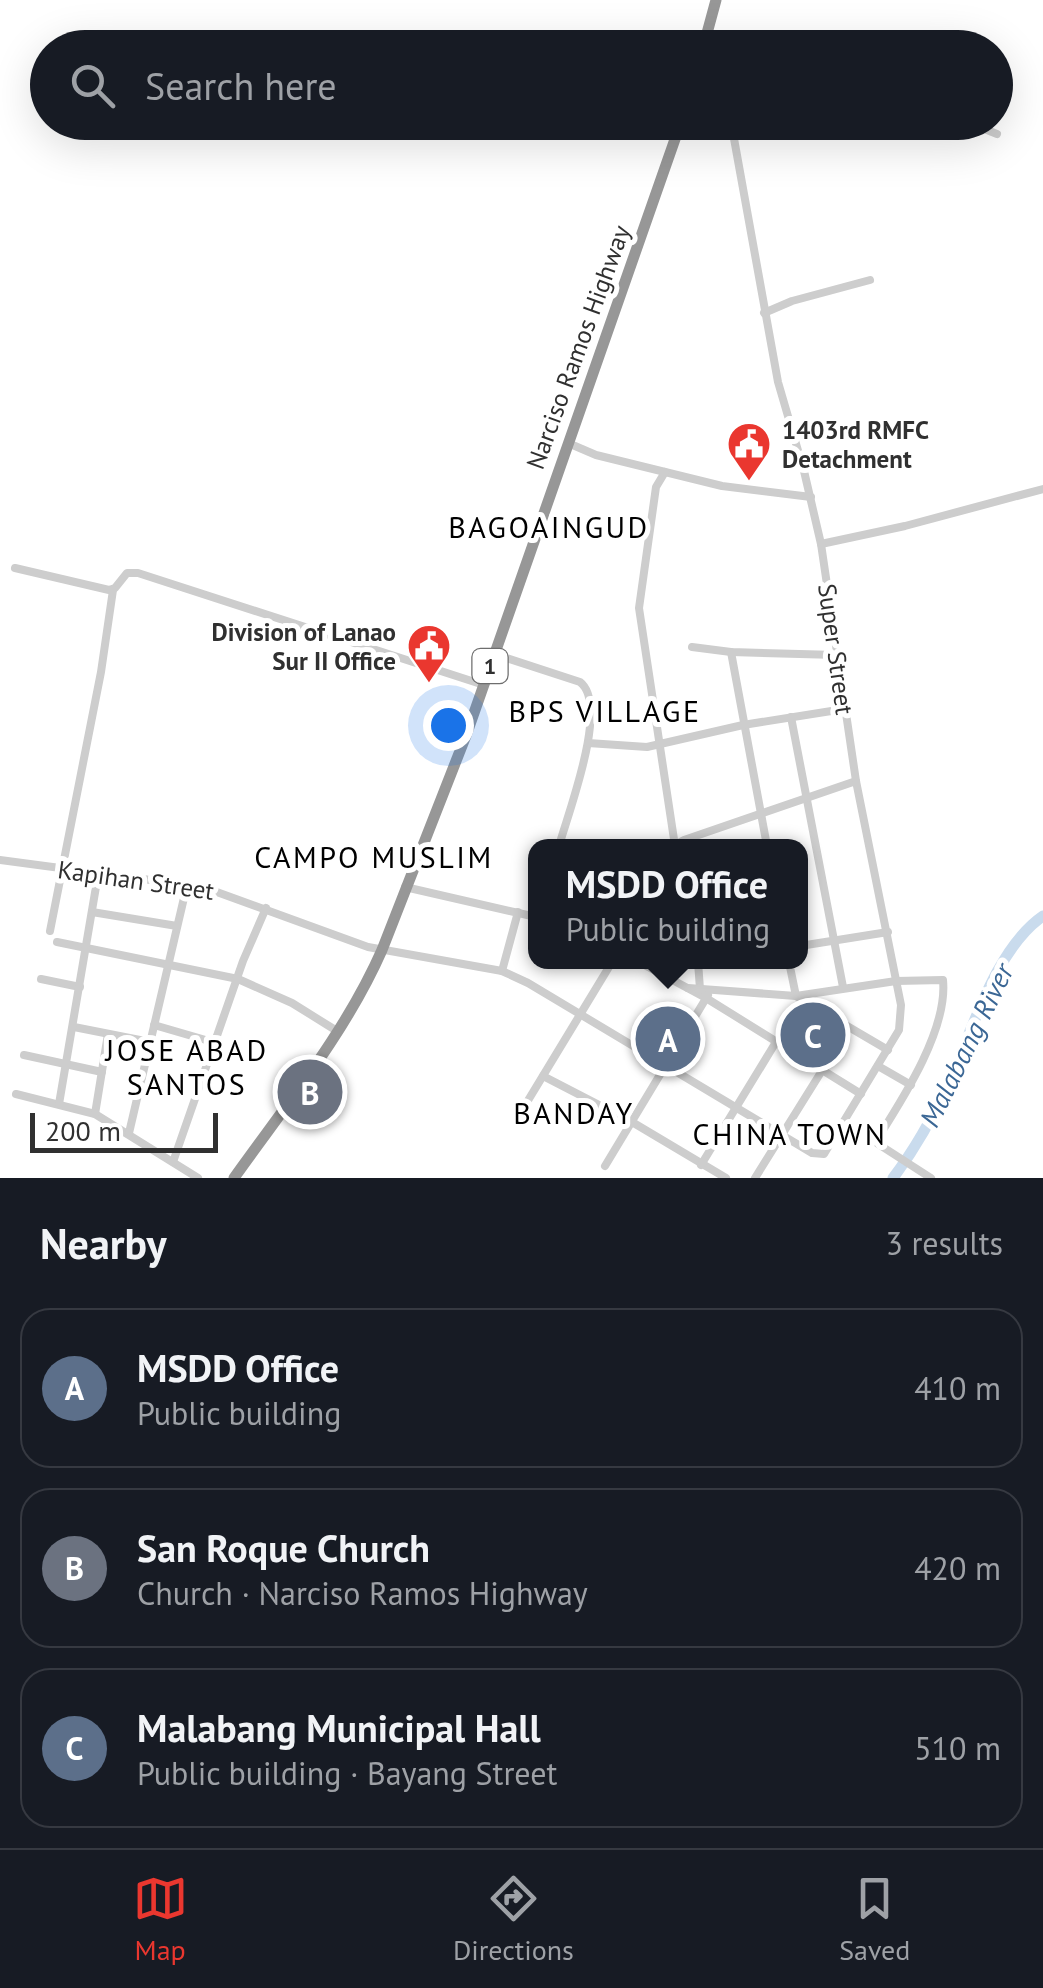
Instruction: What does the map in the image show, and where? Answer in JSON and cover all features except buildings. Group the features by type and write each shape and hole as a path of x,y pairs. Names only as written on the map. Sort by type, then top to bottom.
{"highway":[{"path":"711,30 716,0"},
{"name":"Narciso Ramos Highway","path":"235,1178 363,991 382,950 447,788 675,140"}],"street":[{"name":"Super Street","path":"733,140 787,419 812,498 821,544 856,781 902,1015 888,1050 826,1152 819,1156"},
{"path":"764,313 792,301 870,280"},
{"path":"568,443 596,455 732,488 812,498"},
{"path":"665,472 656,488 639,594 673,839"},
{"path":"821,544 905,526 1043,488"},
{"path":"15,568 113,590"},
{"path":"50,931 113,590 127,573 138,573 484,685"},
{"path":"692,647 838,655"},
{"path":"731,652 766,839"},
{"path":"494,654 586,685 593,710 588,742 561,839"},
{"path":"588,742 638,747 844,709"},
{"path":"791,717 842,988"},
{"path":"692,839 856,781"},
{"name":"Kapihan Street","path":"0,860 187,884 234,896 382,950 502,971 582,1014 819,1156"},
{"path":"59,1104 98,875"},
{"path":"129,1133 187,884"},
{"path":"406,888 528,914"},
{"path":"173,1162 266,908"},
{"path":"92,912 177,926"},
{"path":"502,971 518,912"},
{"path":"808,945 888,932"},
{"path":"57,942 238,979 292,1003 337,1031"},
{"path":"521,1112 608,969"},
{"path":"652,969 705,993 796,996 896,981 936,978 944,983 930,1042 911,1086 876,1141"},
{"path":"606,1166 705,993 700,969"},
{"path":"790,969 796,996 888,1050"},
{"path":"41,979 80,987"},
{"path":"705,993 862,1094"},
{"path":"154,1025 216,1044"},
{"path":"74,1027 150,1042"},
{"path":"95,1114 108,1034"},
{"path":"701,1165 776,1042"},
{"path":"24,1055 102,1072"},
{"path":"878,1066 911,1086"},
{"path":"755,1178 822,1069"},
{"path":"543,1076 632,1122 726,1178"},
{"path":"16,1094 95,1114 198,1178"},
{"path":"844,1122 931,1178"}],"waterway":[{"name":"Malabang River","path":"893,1178 936,1109 998,970 1011,949 1043,916"}],"place":[{"name":"1403rd RMFC Detachment","path":"749,482"},
{"name":"Division of Lanao Sur II Office","path":"429,684"},
{"name":"Malabang Municipal Hall","path":"813,1035"},
{"name":"MSDD Office","path":"668,1039"},
{"name":"San Roque Church","path":"310,1092"}],"district":[{"name":"BAGOAINGUD","path":"549,526"},
{"name":"BPS VILLAGE","path":"605,710"},
{"name":"CAMPO MUSLIM","path":"374,856"},
{"name":"JOSE ABAD SANTOS","path":"187,1066"},
{"name":"BANDAY","path":"574,1112"},
{"name":"CHINA TOWN","path":"790,1133"}]}
